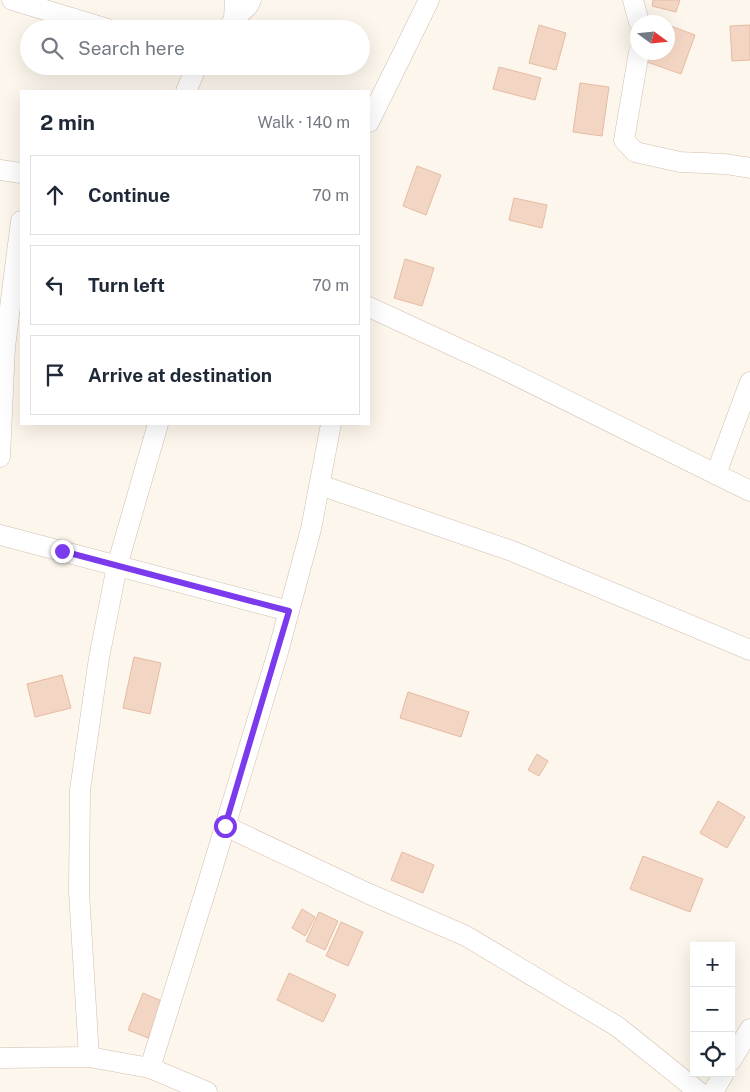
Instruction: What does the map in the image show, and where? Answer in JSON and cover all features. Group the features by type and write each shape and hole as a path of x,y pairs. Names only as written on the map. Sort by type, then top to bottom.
{"street":[{"path":"12,0 78,20"},
{"path":"232,16 248,6 251,0"},
{"path":"370,120 429,0"},
{"path":"633,0 637,15"},
{"path":"638,60 624,140 635,152 680,162 725,164 750,168"},
{"path":"186,90 193,75"},
{"path":"0,170 20,173"},
{"path":"0,457 5,347 20,229"},
{"path":"370,307 502,368 750,491"},
{"path":"716,474 750,382"},
{"path":"89,1057 79,892 80,790 99,658 117,566 158,425"},
{"path":"150,1068 289,611 311,529 331,425"},
{"path":"320,485 512,550 750,650"},
{"path":"0,535 289,611"},
{"path":"225,826 367,894 466,936 618,1027 699,1092"},
{"path":"735,1054 750,1029"},
{"path":"0,1058 89,1057 150,1068 207,1092"},
{"path":"713,1092 722,1077"}],"building":[{"path":"653,0 680,0 676,12 652,6"},
{"path":"539,25 566,33 556,70 529,63"},
{"path":"750,25 750,60 732,61 730,26"},
{"path":"675,28 695,35 681,74 647,62 648,60 675,60"},
{"path":"499,67 541,78 535,100 493,89"},
{"path":"580,83 609,87 602,136 573,132"},
{"path":"417,166 441,175 426,215 403,206"},
{"path":"514,198 547,205 542,228 509,220"},
{"path":"405,259 434,268 422,306 394,298"},
{"path":"134,657 161,663 150,714 123,708"},
{"path":"62,675 71,708 35,717 27,684"},
{"path":"408,692 469,712 461,737 400,718"},
{"path":"537,754 548,761 539,776 528,770"},
{"path":"718,801 745,817 727,848 700,833"},
{"path":"402,852 434,865 423,893 391,880"},
{"path":"643,856 703,879 690,912 630,889"},
{"path":"302,909 315,917 305,936 292,928"},
{"path":"319,912 338,921 325,950 306,941"},
{"path":"341,922 363,932 348,966 326,956"},
{"path":"289,973 336,995 323,1022 277,1000"},
{"path":"143,993 164,1002 148,1038 128,1030"}],"route":[{"path":"62,551 289,611 225,826"}]}
